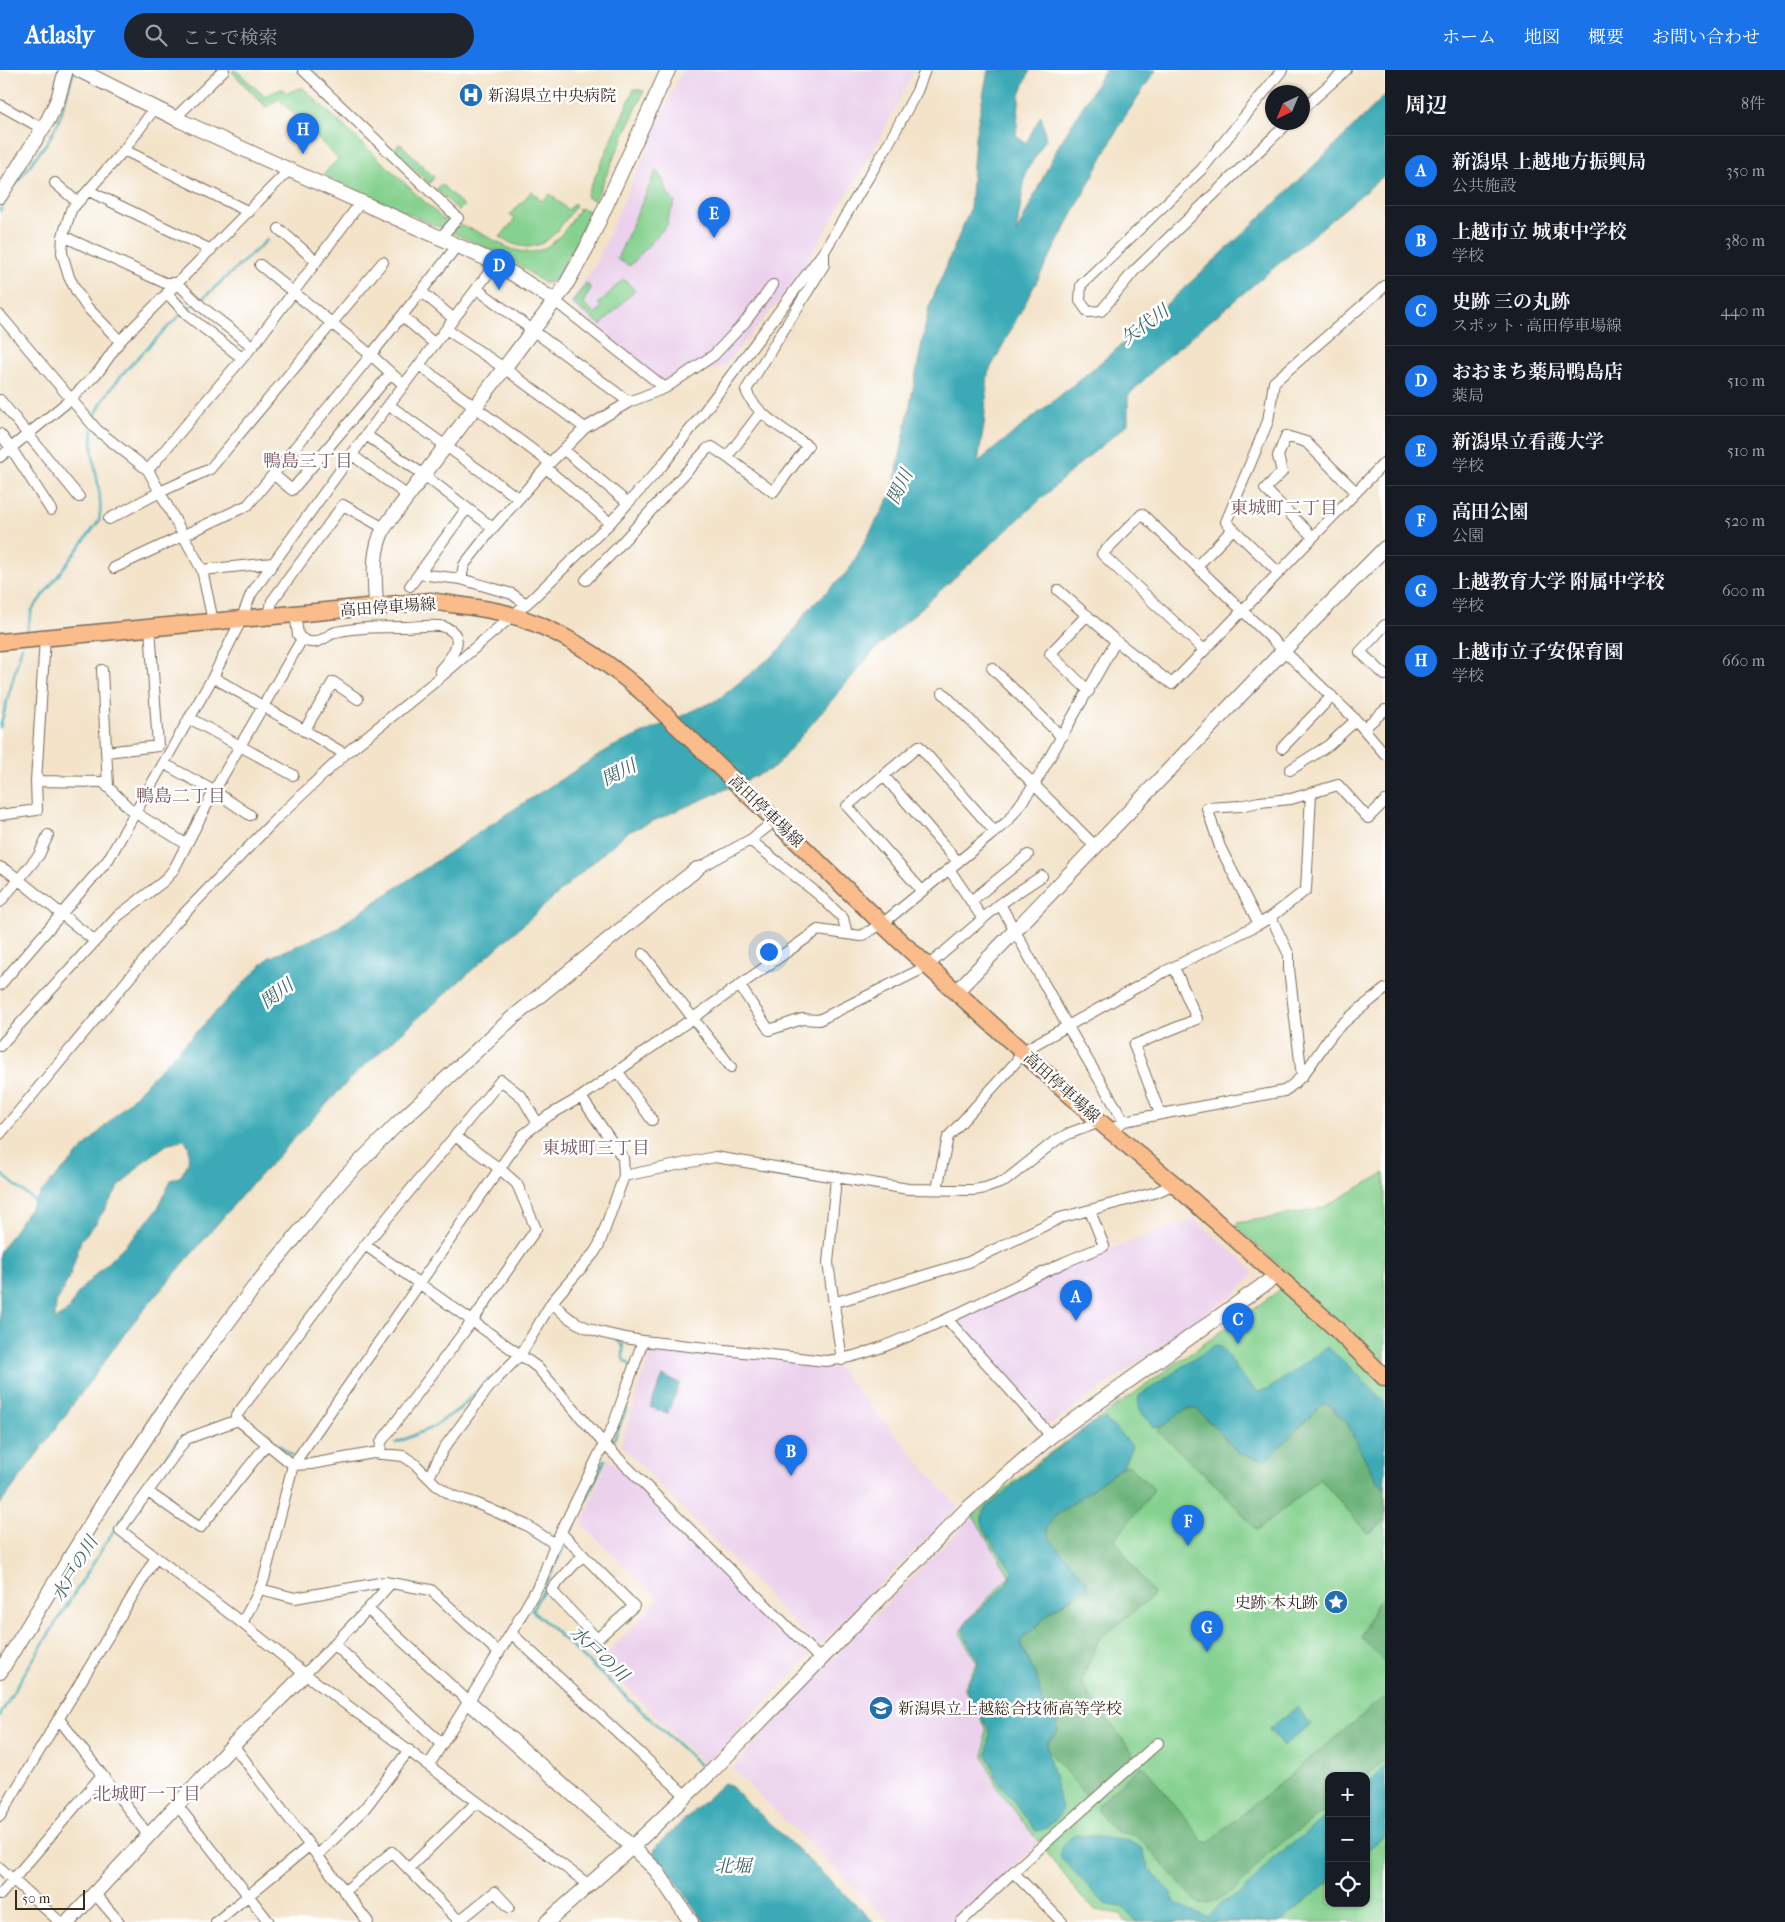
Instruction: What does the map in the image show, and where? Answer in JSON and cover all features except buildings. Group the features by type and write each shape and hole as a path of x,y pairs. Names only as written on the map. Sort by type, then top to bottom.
{"main road":[{"name":"高田停車場線","path":"0,642 431,601 489,610 519,612 578,644 625,677 882,924 1023,1051 1112,1125 1174,1184 1332,1325 1385,1378"}],"street":[{"path":"0,196 4,181 43,129 58,98 66,70"},
{"path":"79,70 154,109 496,263 555,301 665,388"},
{"path":"174,118 224,70"},
{"path":"303,70 458,218 440,238"},
{"path":"376,606 375,552 384,528 555,301 586,249 668,70"},
{"path":"0,1134 175,923 277,818 345,754 519,612 566,568 661,467 824,250 886,148 917,91 925,70"},
{"path":"1270,85 1282,70"},
{"path":"1310,102 1346,70"},
{"path":"1265,91 1202,169 1081,285 1080,301 1088,312 1101,311 1134,271 1281,130"},
{"path":"0,105 43,129"},
{"path":"120,341 86,306 77,292 69,277 62,252 63,236 71,210 124,150 154,109"},
{"path":"124,150 248,212"},
{"path":"0,457 71,399 99,371 120,341 290,170"},
{"path":"55,183 77,202"},
{"path":"90,190 211,250"},
{"path":"148,470 252,346 361,202"},
{"path":"279,229 316,261"},
{"path":"63,236 165,283 177,283 202,307 252,346"},
{"path":"114,568 248,505 422,292 457,246"},
{"path":"586,580 707,449 712,447 773,492 808,446 761,412 749,398 746,390 824,266 824,250"},
{"path":"109,520 160,492 210,469 384,262"},
{"path":"0,985 108,860 213,676 241,620 251,594 366,435 496,263"},
{"path":"260,265 404,384"},
{"path":"461,579 464,565 493,528 548,465 585,428 629,402 665,388 714,356 745,322 772,284"},
{"path":"1278,572 1226,522 1268,421 1274,382 1385,286"},
{"path":"477,289 629,402"},
{"path":"422,292 454,319"},
{"path":"167,293 187,314 242,358"},
{"path":"0,315 97,430 148,470 202,570 213,621"},
{"path":"402,316 435,344"},
{"path":"446,329 504,368 585,428"},
{"path":"419,365 548,465 610,523"},
{"path":"274,474 292,490 391,372"},
{"path":"0,400 80,497"},
{"path":"389,405 518,498"},
{"path":"727,457 761,412"},
{"path":"0,434 51,510"},
{"path":"366,435 493,528"},
{"path":"1313,536 1265,489 1282,472 1278,456 1286,436 1306,442 1356,492"},
{"path":"564,450 628,503"},
{"path":"352,455 408,496"},
{"path":"1058,590 1116,641 1172,684 1385,462"},
{"path":"270,616 272,601 343,506 384,528"},
{"path":"410,586 467,508"},
{"path":"1204,650 1102,554 1142,514 1332,696 1364,728 1385,754"},
{"path":"1197,566 1233,529"},
{"path":"956,991 1284,650 1385,548"},
{"path":"202,570 273,563"},
{"path":"419,574 461,579 512,594 519,612"},
{"path":"295,614 298,635 302,639 315,642 334,632 385,627 444,628 453,633 457,642 454,653 437,674 437,680"},
{"path":"1087,615 1050,654 1089,691"},
{"path":"1385,625 1360,652 1385,675"},
{"path":"106,752 158,746 150,627"},
{"path":"0,814 37,810 36,782 45,638"},
{"path":"0,1046 118,916 164,881 174,869 214,791 302,639"},
{"path":"242,1622 260,1589 272,1550 293,1464 523,1135 618,1072 818,930 861,936 882,924 1008,821 1034,785 1116,641"},
{"path":"992,668 1062,737"},
{"path":"102,670 108,787"},
{"path":"213,676 345,754"},
{"path":"304,731 333,682 358,699"},
{"path":"943,693 1095,846"},
{"path":"1282,748 1332,696"},
{"path":"1364,728 1385,710"},
{"path":"189,718 293,775"},
{"path":"1290,770 1329,745 1356,720"},
{"path":"922,891 847,806 920,746 994,832"},
{"path":"170,767 214,791 250,815"},
{"path":"884,776 958,862"},
{"path":"36,782 103,782 135,812 186,844"},
{"path":"1259,924 1220,847 1207,808 1240,806 1291,799 1338,785 1368,818 1385,801"},
{"path":"937,1189 948,1137 1015,1063 1023,1051 1174,968 1259,924 1306,890 1312,794"},
{"path":"0,1672 106,1499 180,1386 252,1290 341,1181 397,1124 511,1019 697,869 750,840 771,817"},
{"path":"0,902 39,855 48,835"},
{"path":"750,840 818,894 843,918 847,934"},
{"path":"971,901 1028,855"},
{"path":"0,867 95,941"},
{"path":"949,870 983,919"},
{"path":"740,986 769,1030 802,1019 819,1020 928,966 1000,904 1042,876"},
{"path":"1000,904 1068,1027 1112,1125"},
{"path":"1271,917 1289,955 1302,1077"},
{"path":"643,954 731,1067"},
{"path":"1160,1114 1134,1045 1198,1018 1174,968"},
{"path":"624,1176 715,1157 908,1189 974,1190 998,1184 1013,1176 1058,1140 1070,1133 1160,1114 1284,1092 1294,1086 1302,1077 1334,1032 1385,989"},
{"path":"618,1072 652,1120"},
{"path":"538,1124 522,1097 501,1080 365,1245 236,1416 238,1420 293,1464 311,1464 358,1455 380,1454 395,1455 408,1459 436,1485 453,1496 512,1518 556,1544"},
{"path":"429,1477 444,1448 490,1386 521,1354 552,1302 594,1253 598,1245 624,1176 623,1158 581,1097"},
{"path":"380,1454 381,1442 472,1320 536,1229 517,1184 455,1136"},
{"path":"836,1178 828,1263 842,1360"},
{"path":"833,1303 969,1262 1060,1218 1158,1192 1174,1184"},
{"path":"552,1302 571,1320 585,1327 616,1336 643,1341 826,1361 842,1360 874,1350 947,1319 1065,1262 1104,1246 1090,1211"},
{"path":"365,1245 537,1367 605,1445 822,1660"},
{"path":"547,1922 632,1847 686,1796 822,1660 966,1510 1051,1436 1276,1276"},
{"path":"947,1319 1051,1436"},
{"path":"429,1765 499,1653 541,1581 561,1533 605,1445 643,1341"},
{"path":"238,1420 186,1439 120,1530 242,1622 305,1674 588,1884"},
{"path":"148,1492 200,1528 267,1444"},
{"path":"561,1533 583,1555 634,1606 597,1639 551,1590 583,1555"},
{"path":"0,1816 156,1557"},
{"path":"260,1589 295,1598 385,1582 431,1590 499,1653"},
{"path":"68,1922 234,1745 305,1674 391,1583"},
{"path":"367,1610 656,1870 691,1922"},
{"path":"511,1633 686,1796"},
{"path":"334,1644 442,1744"},
{"path":"59,1719 149,1836"},
{"path":"963,1921 1013,1872 1158,1743"},
{"path":"234,1745 368,1922"},
{"path":"317,1856 365,1808 409,1750"},
{"path":"0,1895 102,1775"},
{"path":"409,1868 477,1802"},
{"path":"177,1805 269,1922"},
{"path":"216,1922 309,1846"},
{"path":"344,1892 392,1852 459,1922 495,1892 509,1907"},
{"path":"0,1868 60,1922"},
{"path":"1013,1872 1062,1922"},
{"path":"95,1894 119,1922"}],"shaded area":[{"path":"682,70 915,70 874,149 797,279 725,365 666,385 569,304 594,268"},
{"path":"1194,1219 1252,1269 1252,1276 1234,1294 1052,1423 1044,1423 957,1324 957,1318 1075,1262"},
{"path":"652,1346 837,1367 958,1507 817,1647 621,1445"},
{"path":"608,1458 810,1655 705,1765 600,1661 659,1599 582,1525"},
{"name":"新潟県立上越総合技術高等学校","path":"973,1516 1010,1576 968,1619 977,1664 964,1688 986,1728 984,1756 997,1788 1039,1843 957,1922 890,1922 732,1769 832,1659"}],"green space":[{"path":"236,70 264,96 282,89 287,93 302,87 444,220 449,216 451,218 443,229 323,175 338,159 279,99 266,107 232,72"},
{"path":"634,89 644,91 595,200 586,197"},
{"path":"399,144 434,177 429,184 394,149"},
{"path":"656,171 668,194 675,202 667,220 668,224 630,266 617,259"},
{"path":"441,184 464,206 459,211 436,189"},
{"path":"532,191 541,201 550,194 568,210 574,203 576,205 561,226 545,242 536,246 525,247 500,237 515,219 510,215"},
{"path":"580,208 590,211 576,243 553,282 544,283 509,258 451,232 459,225 515,250 528,252 539,250 557,239"},
{"path":"623,279 635,290 601,325 572,303 586,283 591,288 583,303 596,314 601,307 598,304"},
{"path":"1385,1173 1385,1922 1126,1922 1121,1914 1095,1910 1082,1898 997,1788 984,1756 986,1728 964,1688 977,1663 960,1633 968,1619 1010,1576 973,1516 1040,1460 1277,1292 1291,1276 1236,1227 1237,1223 1322,1208"},
{"path":"1324,1403 1331,1405 1338,1416 1346,1421 1376,1480 1385,1489 1385,1520 1370,1533 1367,1533 1320,1479 1256,1530 1223,1492 1159,1432 1159,1428 1182,1411 1188,1409 1198,1410 1240,1454 1266,1460"},
{"path":"1128,1465 1154,1491 1116,1538 1116,1541 1153,1594 1152,1597 1099,1639 1082,1679 1087,1692 1133,1753 1133,1757 1090,1795 1085,1795 1047,1749 1047,1743 1058,1732 1057,1723 1041,1701 1038,1681 1025,1652 1020,1647 1020,1643 1025,1635 1030,1633 1049,1613 1082,1591 1086,1581 1048,1536 1047,1528 1049,1523 1053,1518 1123,1466"},
{"path":"1385,1595 1385,1662 1362,1638 1362,1634 1375,1606"},
{"path":"1385,1698 1385,1760 1370,1773 1325,1772 1325,1810 1278,1846 1239,1886 1220,1899 1198,1903 1139,1838 1113,1829 1104,1819 1097,1805 1141,1766 1145,1768 1204,1842 1209,1842"}],"water":[{"path":"988,70 1030,70 1020,94 1016,136 1026,143 1041,115 1046,139 1026,172 1016,234 1056,150 1105,70 1156,70 1122,121 988,373 984,425 978,462 1119,347 1287,192 1385,95 1385,175 1167,357 1128,396 1128,424 1076,467 873,652 774,768 626,833 352,1077 249,1187 131,1325 0,1505 0,1251 42,1191 268,958 332,931 511,811 612,747 717,700 780,650 807,611 849,570 893,491 929,307 970,209 975,137","holes":["185,1140 189,1147 188,1163 181,1176 171,1180 157,1210 137,1233 79,1291 68,1311 55,1320 56,1303 70,1276 81,1240 96,1223 119,1187 143,1162 169,1143"]},
{"path":"1219,1345 1242,1377 1258,1392 1267,1390 1327,1347 1348,1365 1385,1402 1385,1489 1376,1480 1346,1421 1338,1416 1335,1409 1327,1404 1323,1404 1266,1460 1240,1454 1198,1410 1186,1410 1165,1425 1154,1427 1140,1409 1139,1396 1213,1346"},
{"path":"663,1376 680,1383 667,1414 650,1407"},
{"path":"1105,1419 1131,1444 1132,1447 1123,1466 1053,1518 1046,1529 1050,1539 1086,1581 1087,1586 1049,1613 1030,1633 1025,1635 1020,1643 1038,1681 1041,1701 1056,1721 1058,1730 1047,1742 1047,1749 1062,1808 1059,1816 1052,1823 1044,1829 1036,1831 998,1781 987,1754 990,1734 988,1727 975,1709 966,1691 968,1683 977,1668 978,1661 964,1634 964,1624 1005,1586 1012,1573 986,1533 982,1517 984,1510 1041,1461 1092,1423"},
{"path":"1297,1707 1311,1724 1283,1746 1269,1729"},
{"path":"1385,1766 1385,1836 1370,1848 1370,1817 1370,1781"},
{"name":"北堀","path":"724,1783 729,1785 874,1922 704,1922 666,1867 653,1853 657,1845"},
{"path":"1325,1817 1325,1885 1281,1922 1136,1922 1122,1907 1105,1904 1061,1858 1060,1854 1062,1847 1076,1834 1128,1841 1142,1848 1149,1869 1171,1893 1173,1900 1177,1904 1208,1918 1221,1903 1243,1892 1277,1855"}],"waterway":[{"path":"15,185 48,141 58,123 74,71"},
{"path":"0,211 6,198"},
{"path":"200,301 267,240"},
{"path":"185,310 195,304"},
{"path":"94,421 99,408 118,379 181,314"},
{"path":"26,634 32,610 99,521 100,498 93,452 93,429"},
{"path":"0,727 22,646"},
{"path":"0,1173 36,1202"},
{"name":"水戸の川","path":"618,1341 623,1346 623,1359 631,1366"},
{"name":"水戸の川","path":"396,1443 431,1428 459,1409 489,1379"},
{"name":"水戸の川","path":"612,1444 627,1408"},
{"name":"水戸の川","path":"251,1425 292,1455"},
{"name":"水戸の川","path":"0,1716 16,1687 114,1530 178,1440"},
{"name":"水戸の川","path":"572,1530 605,1460"},
{"name":"水戸の川","path":"564,1547 532,1610 700,1765"}],"place":[{"name":"新潟県立中央病院","path":"471,95"},
{"name":"上越市立子安保育園","path":"303,154"},
{"name":"新潟県立看護大学","path":"714,238"},
{"name":"おおまち薬局鴨島店","path":"499,290"},
{"name":"新潟県 上越地方振興局","path":"1076,1321"},
{"name":"史跡 三の丸跡","path":"1238,1344"},
{"name":"上越市立 城東中学校","path":"791,1476"},
{"name":"高田公園","path":"1188,1546"},
{"name":"史跡 本丸跡","path":"1336,1602"},
{"name":"上越教育大学 附属中学校","path":"1207,1652"},
{"name":"新潟県立上越総合技術高等学校","path":"881,1708"}],"district":[{"name":"鴨島三丁目","path":"308,461"},
{"name":"東城町二丁目","path":"1284,508"},
{"name":"鴨島二丁目","path":"181,796"},
{"name":"東城町三丁目","path":"596,1148"},
{"name":"北城町一丁目","path":"147,1794"}],"water label":[{"name":"矢代川","path":"1145,325"},
{"name":"関川","path":"900,487"},
{"name":"関川","path":"619,773"},
{"name":"関川","path":"277,994"}]}
